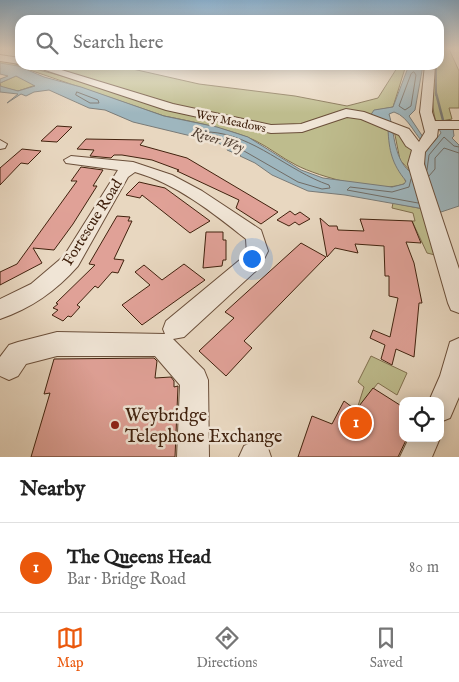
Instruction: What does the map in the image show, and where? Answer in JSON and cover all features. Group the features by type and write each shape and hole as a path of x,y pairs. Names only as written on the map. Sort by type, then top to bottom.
{"street":[{"name":"Wey Meadows","path":"52,70 170,107 271,129 302,128 346,114 364,116 404,132 411,143 441,131"},
{"path":"430,70 426,112 441,131 417,155 417,166 456,279 459,303"},
{"name":"Fortescue Road","path":"71,160 133,167 156,173 183,186 254,235 258,242 256,258 175,329"},
{"name":"Fortescue Road","path":"0,309 28,296 60,273 70,261 122,174 133,167"},
{"path":"9,366 18,354 57,344 161,344 194,380 193,457"},
{"path":"444,399 453,378 459,350"},
{"path":"416,457 423,442"}],"shaded area":[{"path":"31,70 40,70 187,108 61,70 139,70 199,84 295,96 347,106 378,98 396,70 404,70 393,107 377,110 388,129 406,183 396,186 367,186 320,175 296,165 247,137 212,126 164,116"},
{"path":"434,70 459,70 459,108 449,108 452,119 436,122 432,101"},
{"path":"16,76 36,85 18,91 1,87 0,83"},
{"path":"394,130 420,149 414,175 400,160"},
{"path":"393,203 424,209 439,256 427,253 412,221 415,221 413,213 392,208"},
{"path":"371,356 407,373 397,395 378,383 357,409 364,387 358,382"}],"water":[{"name":"River Wey","path":"0,70 28,70 164,116 217,127 248,137 301,170 323,178 392,187 404,184 406,181 397,169 392,157 388,129 370,116 374,110 393,107 407,70 422,70 415,110 409,116 423,137 433,143 441,133 439,129 453,128 454,136 452,138 459,145 459,206 441,212 345,195 308,191 272,175 255,163 240,156 237,152 234,153 227,150 228,148 216,142 133,122 105,110 89,108 49,90 34,92 26,96 21,94 7,103 18,94 0,92 0,86 18,91 35,86 16,76 0,83 0,79 8,76 0,74","holes":["394,112 404,118 429,148 424,154 425,166 411,166 413,174 406,168 398,154 389,114"]}],"building":[{"path":"57,126 72,127 57,142 41,141"},
{"path":"86,139 144,140 140,145 187,158 278,212 261,224 236,208 239,200 177,171 179,170 152,160 122,155 114,155 111,158 90,156 94,150 77,149"},
{"path":"22,149 41,151 28,164 21,163 0,185 0,168"},
{"path":"81,167 103,170 93,186 97,186 73,224 54,250 33,248 42,263 0,285 0,272 17,264 77,181 71,181"},
{"path":"139,182 165,188 210,221 190,233 142,195 140,198 126,195"},
{"path":"290,211 295,215 300,212 310,219 299,225 295,222 289,226 277,220"},
{"path":"117,216 130,217 128,221 132,221 114,259 124,260 118,273 112,272 98,288 95,286 77,305 80,307 71,317 68,316 63,321 52,315 58,310 53,308 58,304 56,303 95,265 89,264"},
{"path":"320,218 329,226 337,226 338,230 364,231 360,219 412,221 421,243 406,242 414,263 422,303 419,303 414,357 396,349 392,365 381,359 385,345 370,338 373,330 390,337 398,298 389,296 389,276 385,276 384,246 355,244 358,253 335,248 327,257"},
{"path":"206,232 223,232 223,240 226,240 226,260 223,260 222,266 203,268"},
{"path":"301,243 326,257 244,341 252,348 226,376 199,351 234,318 225,312"},
{"path":"184,264 205,280 142,325 122,305 150,285 135,272 144,265 162,280"},
{"name":"Weybridge Telephone Exchange","path":"154,358 157,361 155,378 171,377 174,381 174,387 178,386 175,457 31,457 50,393 44,394 54,359"},
{"path":"373,388 399,404 399,442 405,442 398,457 298,457 312,416 332,424 344,401 356,410"}],"waterway":[{"path":"436,70 436,93"},
{"path":"436,93 444,124"}],"place":[{"name":"The Queens Head","path":"356,423"},
{"name":"Weybridge Telephone Exchange","path":"115,425"}]}
